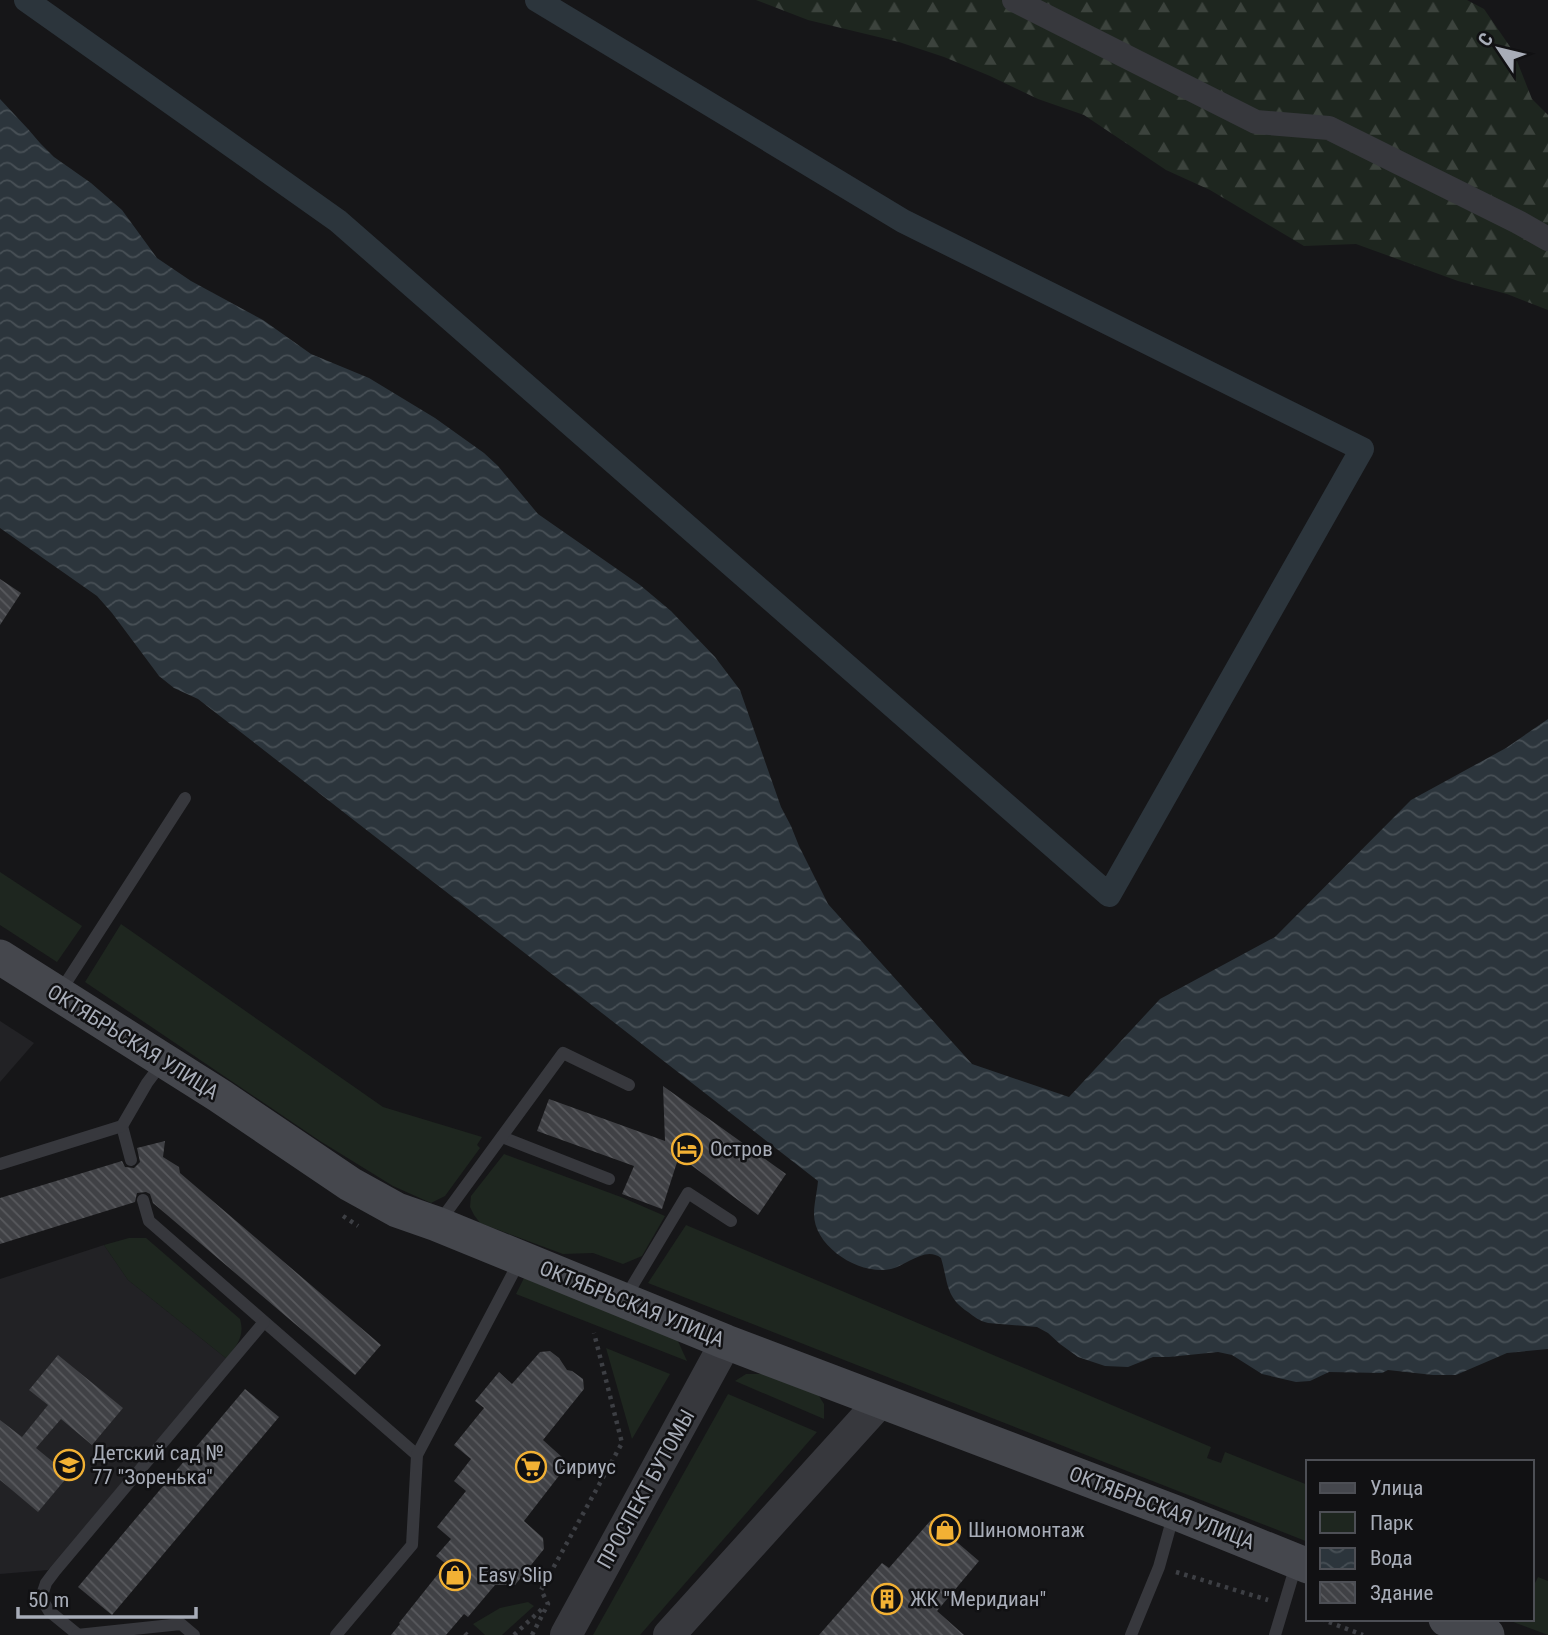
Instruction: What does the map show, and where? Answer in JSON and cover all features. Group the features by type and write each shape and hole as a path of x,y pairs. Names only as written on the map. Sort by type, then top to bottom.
{"main road":[{"name":"ОКТЯБРЬСКАЯ УЛИЦА","path":"0,957 269,1128 350,1184 397,1210 726,1342 1174,1511 1303,1564"},
{"path":"1451,1621 1487,1635"}],"street":[{"path":"1014,0 1256,122 1329,128 1548,239"},
{"name":"ПРОСПЕКТ БУТОМЫ","path":"566,1635 726,1342"},
{"path":"668,1635 880,1402"}],"lane":[{"path":"58,995 185,798"},
{"path":"437,1224 563,1053 629,1085"},
{"path":"0,1164 122,1126 163,1060"},
{"path":"122,1126 131,1160"},
{"path":"502,1137 609,1179"},
{"path":"624,1301 688,1193 731,1221"},
{"path":"143,1200 149,1221 417,1455"},
{"path":"336,1635 412,1545 417,1455 520,1259"},
{"path":"194,1635 181,1624 77,1635 49,1611 41,1598 46,1583 55,1571 264,1322"},
{"path":"1131,1635 1159,1567 1174,1511"},
{"path":"1275,1635 1284,1605 1303,1564"}],"path":[{"path":"548,1604 541,1590 622,1443 594,1333"},
{"path":"1159,1567 1284,1605"},
{"path":"514,1635 548,1604"},
{"path":"532,1635 548,1604"},
{"path":"1326,1621 1363,1635"}],"shaded area":[{"path":"0,1021 34,1043 0,1082"},
{"name":"Детский сад № 77 \"Зоренька\"","path":"104,1245 128,1280 227,1359 48,1570 0,1574 0,1279"}],"green space":[{"path":"756,0 1467,0 1484,9 1513,51 1532,99 1548,115 1548,310 1356,244 1304,246 1210,190 1166,170 1084,115 1038,99 944,57 899,42 808,20"},
{"path":"0,872 82,926 57,962 0,925"},
{"path":"121,924 383,1107 482,1137 477,1145 480,1148 445,1196 431,1203 393,1186 320,1141 85,982"},
{"path":"504,1154 665,1216 642,1256 623,1264 593,1253 563,1254 480,1223 470,1207 471,1196"},
{"path":"686,1225 1211,1447 1207,1458 1221,1463 1225,1452 1306,1484 1306,1541 648,1283"},
{"path":"129,1238 146,1238 240,1319 241,1336 227,1359 128,1280 104,1245"},
{"path":"524,1278 677,1339 687,1361 516,1294"},
{"path":"606,1348 670,1374 632,1439"},
{"path":"746,1374 763,1374 817,1393 824,1404 824,1419 735,1381"},
{"path":"728,1394 817,1432 640,1635 593,1635"},
{"path":"1538,1577 1548,1581 1548,1635 1510,1621 1534,1621 1534,1585"},
{"path":"528,1602 534,1606 502,1635 485,1635 473,1624 500,1608"}],"water":[{"path":"0,99 54,157 91,183 122,210 157,258 191,281 263,320 311,354 369,378 435,418 498,466 538,514 640,585 671,611 715,657 740,690 781,807 828,904 972,1064 1069,1097 1160,999 1275,937 1411,800 1506,748 1548,719 1548,1349 1507,1353 1456,1375 1388,1370 1382,1373 1329,1372 1310,1381 1296,1382 1262,1374 1232,1355 1218,1352 1153,1357 1128,1367 1105,1366 1078,1357 1037,1327 988,1323 975,1317 951,1294 941,1258 935,1255 923,1255 897,1267 879,1270 853,1263 830,1248 816,1226 814,1210 818,1181 198,699 174,688 159,676 97,596 0,528"}],"building":[{"path":"0,579 21,593 0,625"},
{"path":"663,1086 786,1174 758,1215 679,1156 662,1209 622,1194 634,1166 537,1131 549,1099 665,1141"},
{"path":"165,1141 163,1157 179,1167 180,1173 381,1345 355,1375 153,1203 150,1194 146,1192 137,1193 135,1202 0,1244 0,1198 122,1161 125,1167 134,1168 140,1162 137,1148"},
{"path":"550,1351 567,1370 583,1379 584,1389 543,1440 563,1458 565,1468 524,1521 543,1538 544,1549 515,1585 495,1585 468,1617 464,1614 446,1635 391,1635 446,1564 436,1556 451,1539 437,1527 466,1491 454,1481 471,1459 454,1445 484,1408 475,1401 499,1372 512,1384 540,1352"},
{"path":"58,1355 123,1408 92,1445 61,1419 36,1448 69,1475 38,1512 0,1480 0,1420 22,1437 48,1405 29,1390"},
{"path":"245,1389 279,1417 112,1615 78,1587"},
{"path":"931,1520 979,1561 937,1611 964,1635 819,1635 882,1563 889,1568"}],"waterway":[{"path":"26,0 338,221 1109,895 1362,449 903,221 537,0"}],"place":[{"name":"Остров","path":"687,1149"},
{"name":"Детский сад № 77 \"Зоренька\"","path":"69,1465"},
{"name":"Сириус","path":"531,1467"},
{"name":"Шиномонтаж","path":"945,1530"},
{"name":"Easy Slip","path":"455,1575"},
{"name":"ЖК \"Меридиан\"","path":"887,1599"}]}
